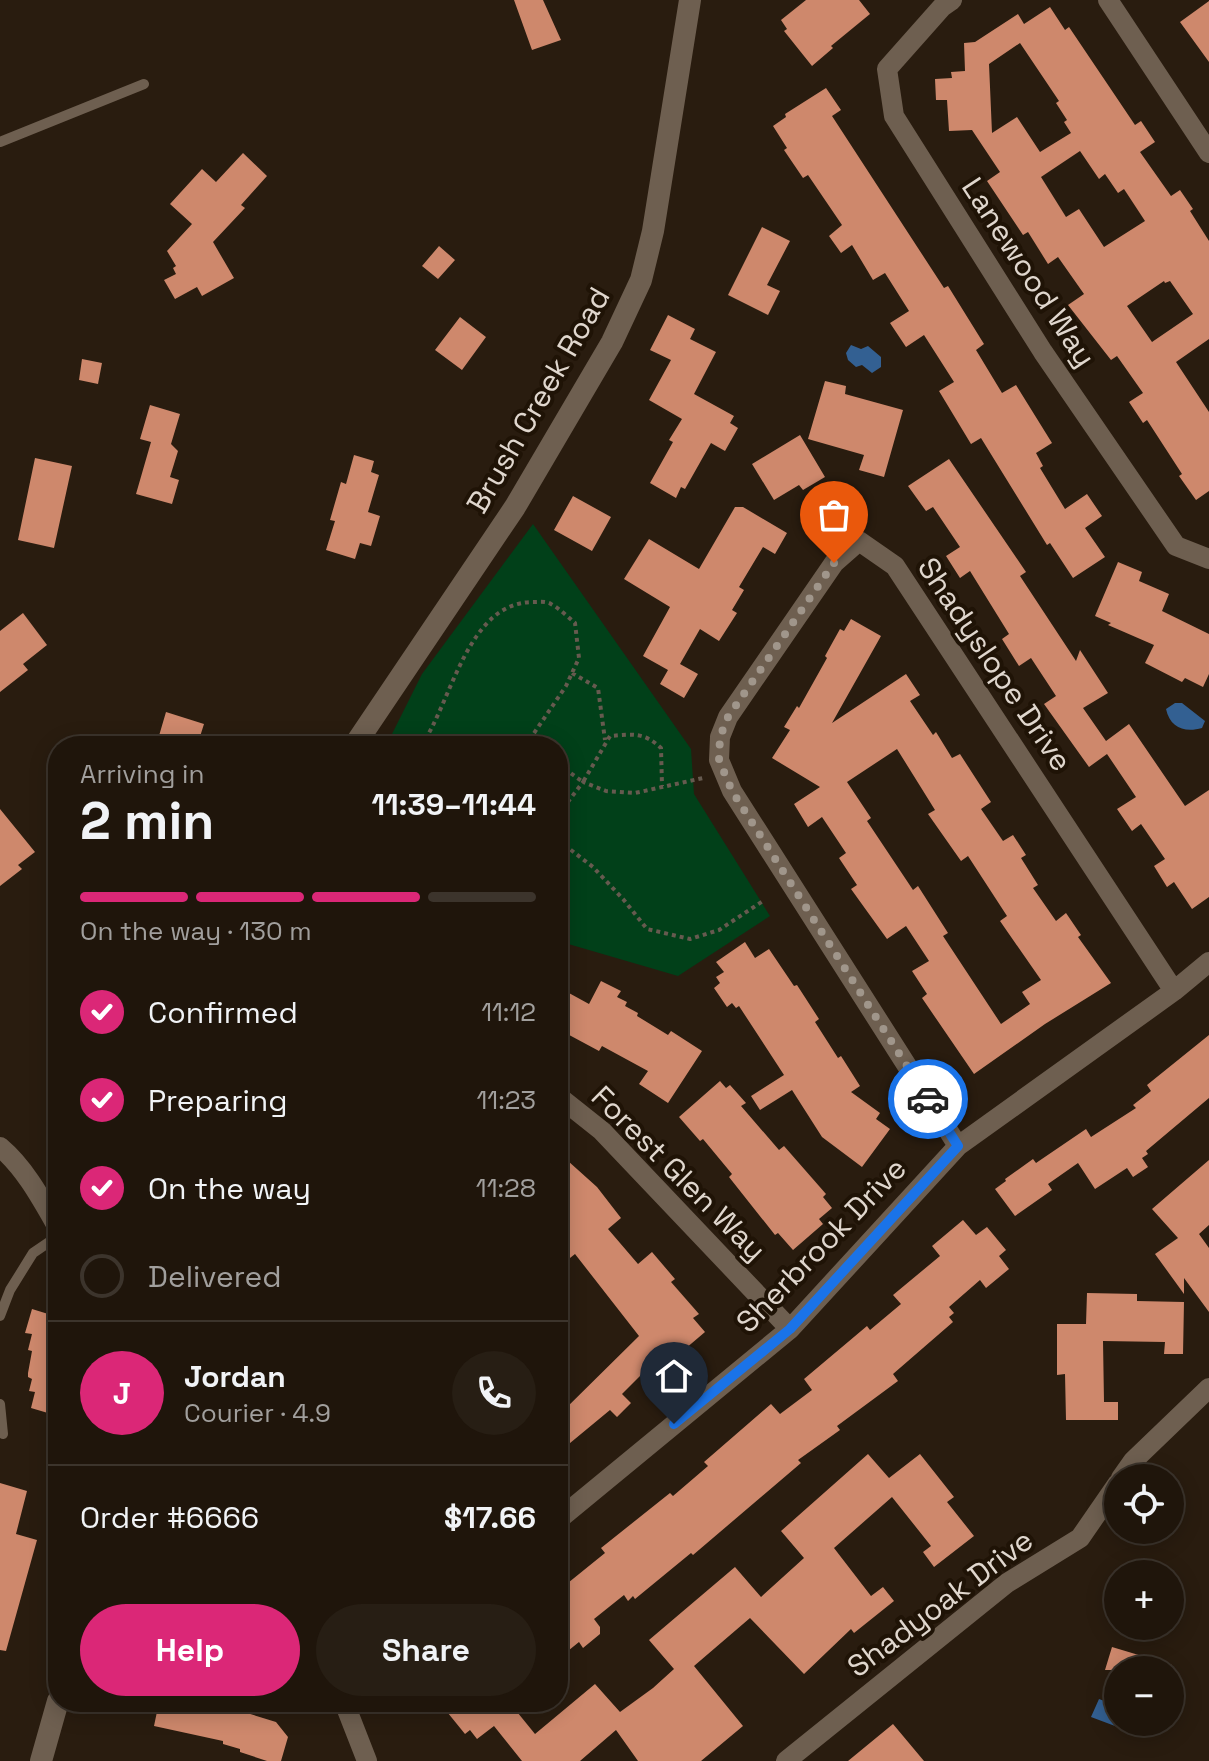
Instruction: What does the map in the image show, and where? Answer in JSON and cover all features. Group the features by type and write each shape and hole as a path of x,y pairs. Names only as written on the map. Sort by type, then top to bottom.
{"street":[{"name":"Brush Creek Road","path":"361,736 515,507 612,342 641,280 653,231 690,0"},
{"name":"Lanewood Way","path":"952,0 942,7 887,69 894,116 1043,352 1176,546 1209,559"},
{"path":"1108,0 1209,153"},
{"name":"Shadyslope Drive","path":"958,1146 790,885 732,791 719,760 720,737 728,717 834,563 859,541 895,566 1174,991"},
{"name":"Sherbrook Drive","path":"568,1512 790,1329 958,1146 1174,991 1209,962"},
{"name":"Forest Glen Way","path":"568,1104 602,1131 790,1329"},
{"path":"0,1147 20,1168 48,1212"},
{"name":"Shadyoak Drive","path":"1131,1464 1209,1388"},
{"name":"Shadyoak Drive","path":"786,1761 1007,1583 1080,1538 1104,1503"},
{"path":"41,1761 55,1712"},
{"path":"348,1712 367,1761"}],"lane":[{"path":"0,142 144,84"},
{"path":"0,1316 10,1290 33,1253 48,1243"},
{"path":"0,1404 3,1434"}],"path":[{"path":"426,736 467,651 489,621 516,602 549,602 575,623 579,658 532,736"},
{"path":"572,673 598,688 606,742"},
{"path":"568,802 610,736 631,734 650,737 661,748 662,786"},
{"path":"568,771 583,782 606,791 635,793 724,772"},
{"path":"568,848 593,867 647,929 690,939 719,930 763,901"}],"green space":[{"path":"533,524 691,749 694,794 770,916 678,976 568,944 568,736 391,736 422,674"}],"water":[{"path":"851,345 861,349 868,346 881,357 881,367 872,373 862,365 856,367 848,360 846,353"},
{"path":"1175,703 1182,703 1205,721 1202,728 1190,730 1175,725 1166,709"},
{"path":"1099,1699 1104,1701 1104,1722 1091,1717"}],"building":[{"path":"514,0 543,0 561,40 532,50"},
{"path":"806,0 859,0 870,14 812,66 784,31 787,29 781,20"},
{"path":"1209,1 1209,62 1180,22"},
{"path":"1050,7 1065,30 1069,27 1135,125 1141,121 1155,142 1140,152 1171,196 1180,190 1209,241 1209,339 1176,362 1209,412 1209,491 1196,500 1147,420 1143,423 1129,402 1143,393 1117,356 1111,360 1068,305 1084,294 1058,257 1048,264 1028,232 1023,235 987,181 1000,172 972,130 949,131 947,100 936,100 935,79 952,78 951,72 965,71 964,43 975,42 1018,14 1024,24","holes":["1020,43 1059,101 1056,103 1071,133 1040,152 1017,117 992,133 989,64","1080,151 1099,179 1105,174 1118,193 1124,189 1145,221 1104,247 1079,209 1066,217 1041,177","1164,281 1170,281 1193,314 1152,342 1127,306"]},
{"path":"826,88 841,110 832,116 984,344 976,350 1002,393 1016,385 1052,443 1036,453 1043,466 1040,468 1065,509 1087,494 1102,516 1085,528 1105,557 1073,578 1050,543 1047,545 981,438 971,444 939,391 954,382 924,335 906,347 890,323 909,311 885,273 873,280 852,245 841,253 829,236 842,225 808,175 803,178 784,150 787,148 773,126 786,117 785,114"},
{"path":"243,153 267,176 241,205 245,208 213,242 234,278 202,296 197,287 175,299 164,280 176,274 173,268 176,266 167,251 192,224 170,204 202,169 216,182"},
{"path":"762,227 790,241 767,285 780,291 768,315 728,295"},
{"path":"439,246 455,260 438,279 422,266"},
{"path":"668,315 695,329 690,339 716,352 694,394 734,416 730,423 738,428 725,451 711,443 685,489 681,487 676,498 650,483 682,419 649,400 671,360 650,350"},
{"path":"460,317 486,337 462,370 435,350"},
{"path":"82,359 102,363 98,384 79,380"},
{"path":"825,381 846,386 845,394 903,410 884,477 859,470 864,455 808,439"},
{"path":"150,405 180,414 171,444 178,451 170,477 179,480 172,504 136,494 151,442 140,439"},
{"path":"800,435 825,477 803,490 799,485 774,500 752,464"},
{"path":"354,455 374,461 371,472 379,475 368,512 380,516 371,546 360,543 355,559 326,550 335,521 330,520 341,482 346,484"},
{"path":"35,458 72,466 54,548 18,540"},
{"path":"949,459 1026,572 1020,576 1076,661 1080,650 1108,693 1083,708 1106,741 1129,724 1185,806 1209,790 1209,897 1192,909 1174,882 1167,887 1154,866 1165,859 1141,824 1132,831 1117,809 1136,797 1107,754 1089,767 1044,704 1056,696 1031,658 1019,666 1002,639 1009,634 970,571 960,578 946,556 960,547 933,507 926,511 908,486"},
{"path":"573,496 611,517 592,551 554,530"},
{"path":"735,507 743,507 787,533 775,554 763,547 739,587 744,590 732,610 737,613 719,641 700,629 680,664 698,674 684,698 660,684 668,670 643,656 670,607 624,579 649,539 699,569"},
{"path":"1118,562 1142,572 1139,581 1169,594 1162,611 1209,634 1209,674 1203,687 1185,678 1182,682 1145,663 1154,645 1095,616"},
{"path":"23,613 47,645 23,664 28,670 0,692 0,631"},
{"path":"851,619 881,636 832,723 906,674 920,695 910,701 933,735 936,732 952,758 960,754 991,802 981,809 1003,841 1013,835 1026,855 1021,858 1038,885 1033,888 1056,921 1066,913 1081,935 1078,937 1111,983 974,1074 922,998 927,994 912,971 929,961 906,926 887,939 851,889 857,885 839,858 846,853 822,817 808,827 794,804 820,787 772,758 790,730 784,727 797,706 799,708 840,629 844,631","holes":["897,749 935,810 928,814 961,861 968,856 1007,916 1000,921 1041,980 1022,992 1030,1004 1001,1024 943,936 948,933 918,886 913,890 867,821 871,818 847,782"]},
{"path":"166,712 204,724 200,736 159,736"},
{"path":"0,809 35,852 18,865 22,869 0,886"},
{"path":"745,942 755,958 769,949 794,986 797,985 819,1019 815,1022 860,1086 851,1092 880,1113 876,1119 890,1129 862,1167 822,1137 792,1090 760,1110 751,1096 784,1075 739,1006 736,1008 732,1003 727,1007 714,988 720,983 716,977 724,972 716,962"},
{"path":"601,981 621,991 617,997 627,1002 625,1006 638,1013 637,1016 668,1035 671,1031 702,1051 668,1103 639,1084 648,1071 602,1046 599,1051 568,1034 568,992 589,1004"},
{"path":"1209,1035 1209,1098 1146,1151 1148,1154 1142,1158 1148,1167 1133,1177 1127,1168 1095,1189 1078,1163 1048,1184 1052,1190 1015,1216 995,1189 1005,1179 1033,1159 1036,1163 1086,1129 1091,1137 1136,1108 1133,1105 1151,1091 1147,1085"},
{"path":"720,1081 726,1088 730,1085 746,1103 741,1106 779,1150 784,1146 826,1194 823,1197 832,1208 819,1219 823,1224 793,1250 778,1233 775,1235 703,1139 700,1141 679,1117"},
{"path":"1209,1160 1209,1225 1199,1234 1209,1248 1209,1312 1184,1278 1184,1294 1155,1254 1178,1238 1152,1209"},
{"path":"568,1161 597,1187 621,1218 608,1229 638,1264 652,1252 675,1279 671,1282 699,1314 693,1318 705,1332 665,1366 658,1358 622,1394 631,1403 617,1417 610,1410 568,1445 568,1406 639,1336 575,1254 570,1258"},
{"path":"963,1220 976,1235 987,1227 1006,1250 999,1256 1009,1269 986,1288 980,1280 949,1307 954,1313 949,1317 953,1322 893,1374 898,1381 837,1426 840,1430 798,1460 801,1463 693,1555 691,1553 635,1599 633,1596 628,1601 624,1595 594,1619 600,1627 600,1634 583,1648 579,1642 568,1651 568,1583 605,1553 601,1548 670,1493 673,1496 708,1466 704,1462 771,1404 780,1414 812,1390 804,1379 867,1326 870,1330 901,1304 893,1295 940,1256 932,1246"},
{"path":"1087,1293 1137,1294 1137,1301 1184,1302 1183,1354 1164,1354 1165,1342 1103,1341 1104,1402 1118,1402 1118,1420 1066,1420 1065,1374 1057,1375 1057,1324 1086,1324"},
{"path":"32,1309 48,1314 48,1413 31,1408 35,1392 29,1391 32,1351 28,1350 32,1334 25,1333"},
{"path":"868,1454 889,1478 920,1454 954,1497 947,1502 974,1536 934,1567 923,1552 931,1546 892,1497 834,1548 871,1596 883,1587 894,1601 854,1633 851,1629 804,1674 750,1618 694,1666 743,1726 701,1761 638,1761 616,1730 580,1761 522,1761 494,1726 477,1739 470,1730 465,1734 447,1712 517,1712 535,1734 561,1712 568,1712 568,1706 595,1684 620,1712 674,1669 649,1640 735,1567 761,1597 804,1558 781,1531"},
{"path":"0,1483 27,1491 16,1534 37,1540 6,1651 0,1650"},
{"path":"1112,1647 1142,1656 1109,1656"},
{"path":"157,1712 244,1712 276,1722 288,1737 281,1761 267,1761 240,1752 240,1749 223,1744 223,1741 154,1726"},
{"path":"893,1724 924,1761 848,1761"}],"way so far":[{"path":"834,563 728,717 720,737 719,760 732,791 928,1099"}],"route":[{"path":"674,1424 790,1329 958,1146 928,1099"}]}
